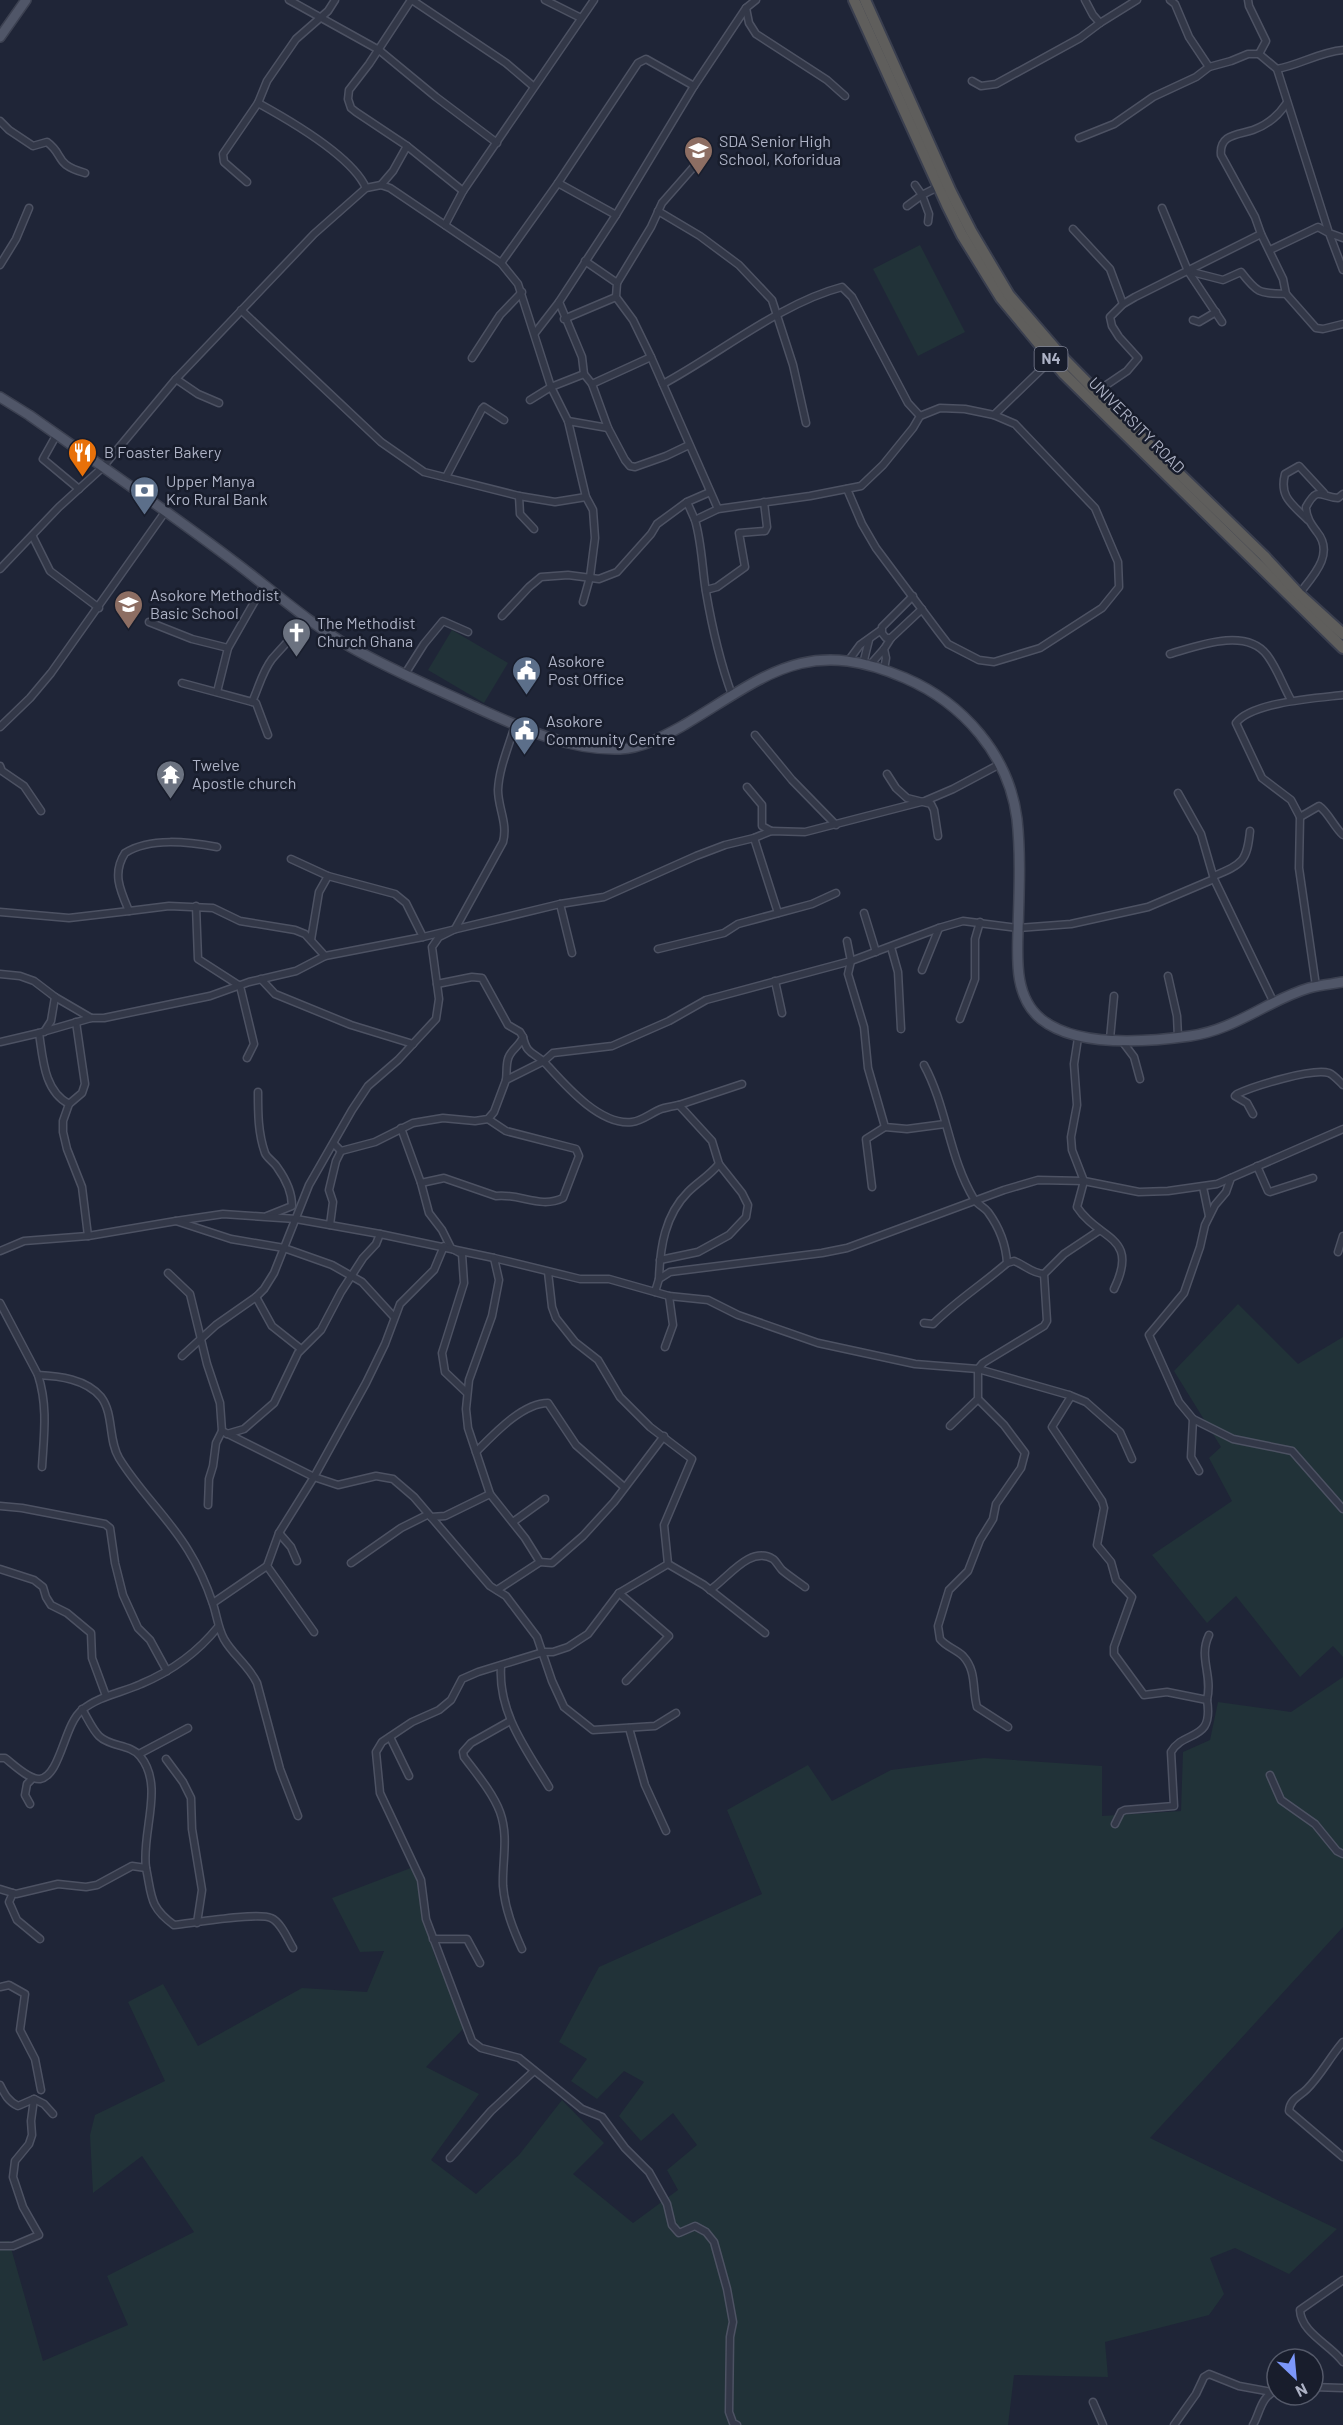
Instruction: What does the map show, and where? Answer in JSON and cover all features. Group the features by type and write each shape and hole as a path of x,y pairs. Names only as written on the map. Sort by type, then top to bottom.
{"highway":[{"name":"UNIVERSITY ROAD","path":"854,0 938,187 962,235 1000,298 1052,359 1264,556 1299,594 1343,634"},
{"name":"UNIVERSITY ROAD","path":"865,0 970,231 1015,302 1096,392 1120,423 1343,648"}],"main road":[{"path":"0,37 26,0"},
{"path":"0,397 57,434 306,618 352,648 515,725 572,745 622,749 641,746 666,735 770,673 796,663 849,660 906,678 956,708 975,727 1000,764 1010,787 1017,819 1018,978 1031,1007 1041,1019 1078,1038 1122,1041 1178,1038 1222,1029 1308,988 1343,982"}],"street":[{"path":"290,0 379,50 497,143"},
{"path":"247,182 222,158 223,154 258,102 267,81 296,39 322,16 335,0"},
{"path":"463,191 407,146 351,108 348,99 349,90 379,50 411,0 507,63 533,86"},
{"path":"545,0 581,18"},
{"path":"445,225 463,191 594,0"},
{"path":"535,333 559,302 616,215 693,86 746,8 756,0"},
{"path":"1085,0 1100,23"},
{"path":"972,81 981,86 996,84 1073,42 1137,0"},
{"path":"1170,0 1175,4 1189,37 1209,67"},
{"path":"1248,0 1266,42 1259,54"},
{"path":"746,8 749,23 756,34 826,80 845,96"},
{"path":"1276,69 1289,67 1321,54 1343,50"},
{"path":"1079,138 1114,124 1153,97 1196,77 1209,67 1248,54 1259,54 1276,69 1343,270"},
{"path":"501,263 641,60 646,59 693,86"},
{"path":"258,102 345,161 361,178 366,188"},
{"path":"1286,104 1278,116 1267,123 1253,130 1230,136 1220,149 1221,156 1255,217 1286,287 1286,294 1316,328 1323,329 1343,324"},
{"path":"0,121 33,146 47,142 65,166 85,173"},
{"path":"381,185 393,171 407,146"},
{"path":"705,154 658,211 651,227 617,283 616,297 633,320 651,357 718,509"},
{"path":"558,183 616,215"},
{"path":"0,569 102,468 176,379 314,234 366,188 381,185 390,188 501,263 522,292 551,387 568,421 586,497 593,510 595,523 590,577 583,603"},
{"path":"915,186 922,195 930,214 928,222"},
{"path":"906,206 938,187"},
{"path":"0,265 16,239 28,208"},
{"path":"1162,208 1188,271 1222,322"},
{"path":"658,211 700,236 739,265 766,290 772,300 794,365 806,423"},
{"path":"1270,250 1318,227 1343,238"},
{"path":"1073,229 1110,269 1123,304"},
{"path":"1096,392 1127,370 1138,358 1112,326 1110,317 1123,304 1203,261 1261,234"},
{"path":"585,261 617,283"},
{"path":"1188,271 1222,279 1241,272 1253,287 1268,295 1286,294"},
{"path":"663,384 702,363 777,315 809,298 842,287 852,297 908,403 920,416"},
{"path":"472,358 500,315 522,292"},
{"path":"564,319 616,297"},
{"path":"559,302 564,319 582,357 584,374 592,384 608,428 630,466 635,467 666,456 689,445"},
{"path":"241,310 381,442 424,472 519,496 555,502 586,497"},
{"path":"1193,320 1199,322 1216,312"},
{"path":"592,384 651,357"},
{"path":"994,415 1052,359"},
{"path":"530,400 551,387 584,374"},
{"path":"176,379 198,394 219,403"},
{"path":"446,477 484,407 504,420"},
{"path":"695,520 718,509 861,486 871,480 920,416 940,408 965,409 994,415 1015,424 1095,508 1118,562 1119,586 1102,608 1040,648 994,662 979,660 948,644 876,548 862,524 848,489"},
{"path":"568,421 608,428"},
{"path":"57,434 43,459 79,489"},
{"path":"1299,594 1322,563 1324,540 1285,497 1282,486 1285,474 1299,465 1324,494"},
{"path":"502,616 541,577 549,575 598,579 617,572 657,524 687,502 710,492"},
{"path":"1310,523 1306,507 1315,494 1338,498 1343,494"},
{"path":"519,496 520,514 534,529"},
{"path":"687,502 701,540 706,590 720,661 732,695"},
{"path":"706,590 717,587 745,567 739,533 765,531 767,527 764,502"},
{"path":"0,727 30,699 99,608 165,512"},
{"path":"33,537 50,571 99,608"},
{"path":"217,692 228,648 264,585"},
{"path":"849,660 860,645 880,630 913,596"},
{"path":"866,665 884,650 891,638 922,609"},
{"path":"252,702 262,676 271,661 306,618"},
{"path":"405,674 442,621 468,632"},
{"path":"149,622 192,639 228,648"},
{"path":"880,630 886,638 891,638"},
{"path":"869,640 874,647 884,650"},
{"path":"866,665 869,640"},
{"path":"1170,654 1212,641 1228,640 1256,645 1267,655 1291,700"},
{"path":"884,650 886,658 884,670"},
{"path":"183,683 252,702 258,708 268,735"},
{"path":"1316,987 1299,868 1300,818 1291,800 1262,778 1236,723 1243,716 1291,700 1343,695"},
{"path":"182,1356 201,1338 256,1297 274,1273 309,1185 368,1086 436,1019 439,999 432,947 439,937 454,928 503,842 506,829 498,794 499,778 515,725"},
{"path":"755,735 792,780 836,825"},
{"path":"0,1041 42,1033 91,1018 104,1018 210,996 261,979 296,971 326,956 423,937 560,904 604,897 696,856 771,831 805,832 925,801 1000,764"},
{"path":"0,766 2,771 24,786 41,811"},
{"path":"887,774 896,788 907,798 931,804 938,836"},
{"path":"747,787 762,805 762,826 771,831"},
{"path":"1178,793 1201,834 1214,878 1274,1003"},
{"path":"1300,818 1319,806 1323,808 1330,821 1343,835"},
{"path":"506,1080 544,1062 553,1053 622,1043 669,1021 706,1000 851,961 963,921 1018,928 1071,924 1148,907 1242,863 1248,852 1251,831"},
{"path":"754,838 778,913"},
{"path":"129,911 117,872 125,853 142,846 176,843 217,847"},
{"path":"291,860 328,876 395,894 402,898 423,937"},
{"path":"311,940 319,892 328,876"},
{"path":"658,949 724,933 738,924 812,904 836,892"},
{"path":"560,904 572,953"},
{"path":"196,906 198,959 240,986 254,1044 247,1058"},
{"path":"0,912 69,918 196,906 213,908 240,921 295,930 311,940 326,956"},
{"path":"864,913 876,952"},
{"path":"960,1019 975,979 975,939 980,922"},
{"path":"922,970 939,928"},
{"path":"848,941 851,961 848,974 864,1027 868,1068 885,1126"},
{"path":"891,947 898,972 900,1029"},
{"path":"0,974 20,976 34,981 55,998 91,1018"},
{"path":"1168,976 1177,1016 1178,1038"},
{"path":"437,984 472,977 482,978 508,1025 520,1032 528,1051 544,1062 559,1081 579,1099 605,1116 630,1123 661,1109 742,1084"},
{"path":"261,979 275,993 351,1025 413,1044"},
{"path":"775,981 782,1013"},
{"path":"1110,1040 1114,996"},
{"path":"55,998 51,1021 42,1033 50,1084 60,1099 69,1104"},
{"path":"76,1022 85,1084 82,1093 69,1104 63,1121 63,1132 82,1187 88,1236"},
{"path":"330,1225 333,1202 329,1190 336,1161 341,1151 375,1142 413,1123 442,1118 476,1121 488,1119 494,1112 506,1080 507,1060 512,1051 520,1046 523,1037"},
{"path":"1078,1038 1074,1064 1078,1089 1077,1105 1071,1137 1072,1150 1084,1181 1077,1207 1116,1242 1122,1255 1122,1273 1114,1288"},
{"path":"1122,1041 1134,1057 1140,1079"},
{"path":"924,1065 941,1103 955,1155 975,1201 987,1211 1003,1238 1007,1263"},
{"path":"1253,1114 1247,1103 1235,1096 1263,1084 1312,1072 1330,1073 1343,1085"},
{"path":"258,1092 259,1130 266,1155 277,1167 289,1187 292,1201 292,1206 264,1217"},
{"path":"660,1260 698,1252 729,1235 746,1217 748,1205 742,1193 719,1164 712,1141 680,1105"},
{"path":"421,1184 444,1178 496,1196 504,1195 543,1203 563,1198 579,1156 576,1149 506,1131 488,1119"},
{"path":"872,1187 866,1139 885,1126 907,1129 945,1124"},
{"path":"213,1603 267,1566 279,1533 314,1477 366,1383 385,1344 394,1317 408,1294 434,1270 447,1247 442,1230 429,1213 401,1128"},
{"path":"659,1279 670,1272 685,1269 732,1265 838,1250 1038,1180 1084,1181 1139,1192 1203,1187 1231,1178 1343,1129"},
{"path":"334,1144 341,1151"},
{"path":"655,1292 669,1218 675,1205 690,1190 708,1178 719,1164"},
{"path":"1257,1166 1270,1192 1313,1178"},
{"path":"1231,1178 1226,1192 1209,1217 1184,1293 1149,1335 1179,1402 1193,1419 1233,1439 1292,1450 1343,1509"},
{"path":"1203,1187 1209,1217"},
{"path":"0,1251 24,1240 88,1236 223,1214 296,1219 380,1234 447,1247 580,1279 609,1279 669,1296 708,1300 738,1315 845,1350 915,1365 978,1370 1069,1395 1086,1402 1120,1432 1132,1459"},
{"path":"176,1221 231,1239 284,1248 308,1255 365,1284 394,1317"},
{"path":"1008,1727 977,1707 975,1677 964,1657 940,1640 938,1626 949,1590 968,1571 980,1540 993,1519 996,1504 1021,1468 1025,1453 1004,1425 978,1399 978,1370 983,1364 1044,1326 1047,1321 1044,1274 1064,1254 1100,1230"},
{"path":"208,1505 209,1479 216,1443 224,1433 244,1429 274,1403 301,1349 321,1330 351,1276 376,1244 380,1234"},
{"path":"1338,1252 1343,1236"},
{"path":"447,1247 462,1254 464,1284 442,1353 445,1372 466,1392"},
{"path":"494,1258 500,1280 492,1316 466,1392 468,1428 490,1494 513,1522 540,1562"},
{"path":"924,1323 933,1324 950,1307 983,1284 1007,1263 1014,1261 1024,1265 1029,1271 1044,1274"},
{"path":"548,1272 552,1307 556,1318 575,1342 598,1360 620,1397 650,1427 692,1459 693,1462 664,1525 668,1564"},
{"path":"168,1273 190,1294 220,1403 224,1433"},
{"path":"665,1347 673,1325 669,1296"},
{"path":"256,1297 272,1326 301,1349"},
{"path":"0,1303 38,1375 44,1396 42,1467"},
{"path":"38,1375 60,1376 84,1384 100,1397 108,1413 112,1440 118,1457 141,1490 168,1520 189,1552 213,1603 218,1627 226,1642 252,1672 280,1769 298,1816"},
{"path":"1069,1395 1070,1398 1052,1423 1052,1427 1102,1501 1104,1508 1097,1545 1111,1562 1116,1580 1132,1597 1114,1647 1114,1654 1144,1695 1167,1692 1207,1700"},
{"path":"950,1426 978,1399"},
{"path":"476,1452 510,1419 542,1403 548,1403 576,1445 624,1487"},
{"path":"1193,1419 1191,1457 1199,1471"},
{"path":"224,1433 314,1477 338,1485 376,1476 393,1479 414,1497 490,1586 506,1596 537,1636 564,1707 593,1730 655,1726 676,1713"},
{"path":"497,1590 540,1562 552,1563 583,1536 614,1502 664,1436"},
{"path":"351,1563 401,1528 429,1516 445,1516 490,1494"},
{"path":"513,1522 544,1499"},
{"path":"0,1506 68,1516 105,1524 110,1528 123,1595 138,1628 150,1640 167,1671"},
{"path":"279,1533 291,1547 297,1561"},
{"path":"710,1590 724,1580 746,1558 755,1555 773,1559 782,1570 805,1587"},
{"path":"668,1564 710,1590 765,1633"},
{"path":"668,1564 619,1593 588,1634 568,1647 553,1652 543,1652 477,1672 462,1679 451,1700 439,1710 412,1722 382,1742 376,1752 380,1793 421,1880 426,1919 472,2042 481,2048 519,2058 582,2109 602,2117 625,2148 649,2172 668,2204 675,2230 679,2233 695,2226 711,2237 728,2289 733,2322 730,2337 729,2412 736,2425"},
{"path":"267,1566 314,1632"},
{"path":"0,1569 34,1580 44,1587 45,1597 51,1605 68,1613 91,1633 92,1658 106,1696"},
{"path":"619,1593 669,1636 626,1681"},
{"path":"0,1758 4,1758 33,1778 39,1779 47,1775 59,1758 70,1722 82,1709 106,1696 140,1685 167,1671 192,1655 218,1627"},
{"path":"1115,1824 1121,1812 1125,1810 1174,1806 1171,1752 1178,1743 1196,1735 1203,1728 1209,1711 1207,1700 1210,1686 1203,1647 1209,1635"},
{"path":"501,1666 500,1685 510,1721 549,1787"},
{"path":"82,1709 100,1737 121,1744 139,1754 149,1771 152,1783 150,1814 144,1844 152,1899 158,1913 174,1925 271,1917 277,1922 293,1948"},
{"path":"510,1721 471,1743 463,1752 464,1757 500,1811 506,1839 503,1885 507,1908 522,1949"},
{"path":"139,1754 188,1728"},
{"path":"629,1728 645,1785 666,1831"},
{"path":"390,1737 408,1776"},
{"path":"166,1759 183,1782 191,1798 192,1829 202,1890 196,1923"},
{"path":"1270,1775 1281,1800 1315,1824 1343,1854"},
{"path":"30,1804 26,1795 27,1784 33,1778"},
{"path":"0,1889 13,1893 26,1893 58,1884 86,1887 97,1885 132,1866 146,1868"},
{"path":"13,1893 9,1902 16,1920 40,1939"},
{"path":"433,1939 467,1939 480,1963"},
{"path":"0,1987 9,1985 25,1994 20,2030 35,2059 41,2090"},
{"path":"1343,2042 1306,2090 1292,2101 1289,2111 1343,2157"},
{"path":"450,2158 491,2111 534,2071"},
{"path":"0,2085 5,2097 18,2106 34,2099 45,2104 53,2114"},
{"path":"0,2246 13,2246 39,2235 23,2206 13,2177 15,2161 29,2144 32,2135 34,2099"},
{"path":"1343,2280 1300,2310 1300,2318 1309,2329 1336,2352 1343,2362"},
{"path":"1336,2352 1343,2348"},
{"path":"1174,2425 1197,2394 1204,2377 1209,2374 1239,2386 1265,2390"},
{"path":"1325,2387 1343,2388"},
{"path":"1253,2425 1265,2400"},
{"path":"1093,2402 1103,2425"}],"shaded area":[{"path":"920,245 965,332 918,356 873,269"},
{"path":"452,630 508,663 484,703 428,670"},
{"path":"1238,1304 1298,1364 1343,1337 1343,1657 1333,1646 1300,1677 1236,1596 1207,1623 1152,1555 1232,1501 1209,1458 1221,1447 1174,1371"},
{"path":"1343,1677 1343,1927 1150,2138 1337,2229 1289,2274 1235,2248 1210,2258 1224,2294 1209,2315 1105,2342 1108,2377 1014,2375 1008,2425 0,2425 0,2242 9,2241 43,2361 128,2325 107,2276 194,2232 142,2156 93,2193 90,2135 95,2115 165,2081 128,2002 163,1984 198,2046 302,1988 367,1992 384,1951 360,1952 332,1898 416,1866 434,1954 465,2027 426,2067 479,2094 431,2160 476,2194 519,2155 562,2100 604,2143 573,2174 633,2223 678,2190 667,2170 697,2145 673,2113 641,2141 619,2116 644,2082 624,2071 597,2099 571,2081 587,2059 559,2042 599,1967 762,1894 727,1810 808,1765 832,1801 891,1770 984,1758 1102,1766 1102,1816 1181,1811 1183,1752 1210,1740 1218,1702 1291,1712"}],"place":[{"name":"SDA Senior High School, Koforidua","path":"698,176"},
{"name":"B Foaster Bakery","path":"83,478"},
{"name":"Upper Manya Kro Rural Bank","path":"145,516"},
{"name":"Asokore Methodist Basic School","path":"129,630"},
{"name":"The Methodist Church Ghana","path":"296,658"},
{"name":"Asokore Post Office","path":"527,696"},
{"name":"Asokore Community Centre","path":"525,756"},
{"name":"Twelve Apostle church","path":"171,800"}]}
